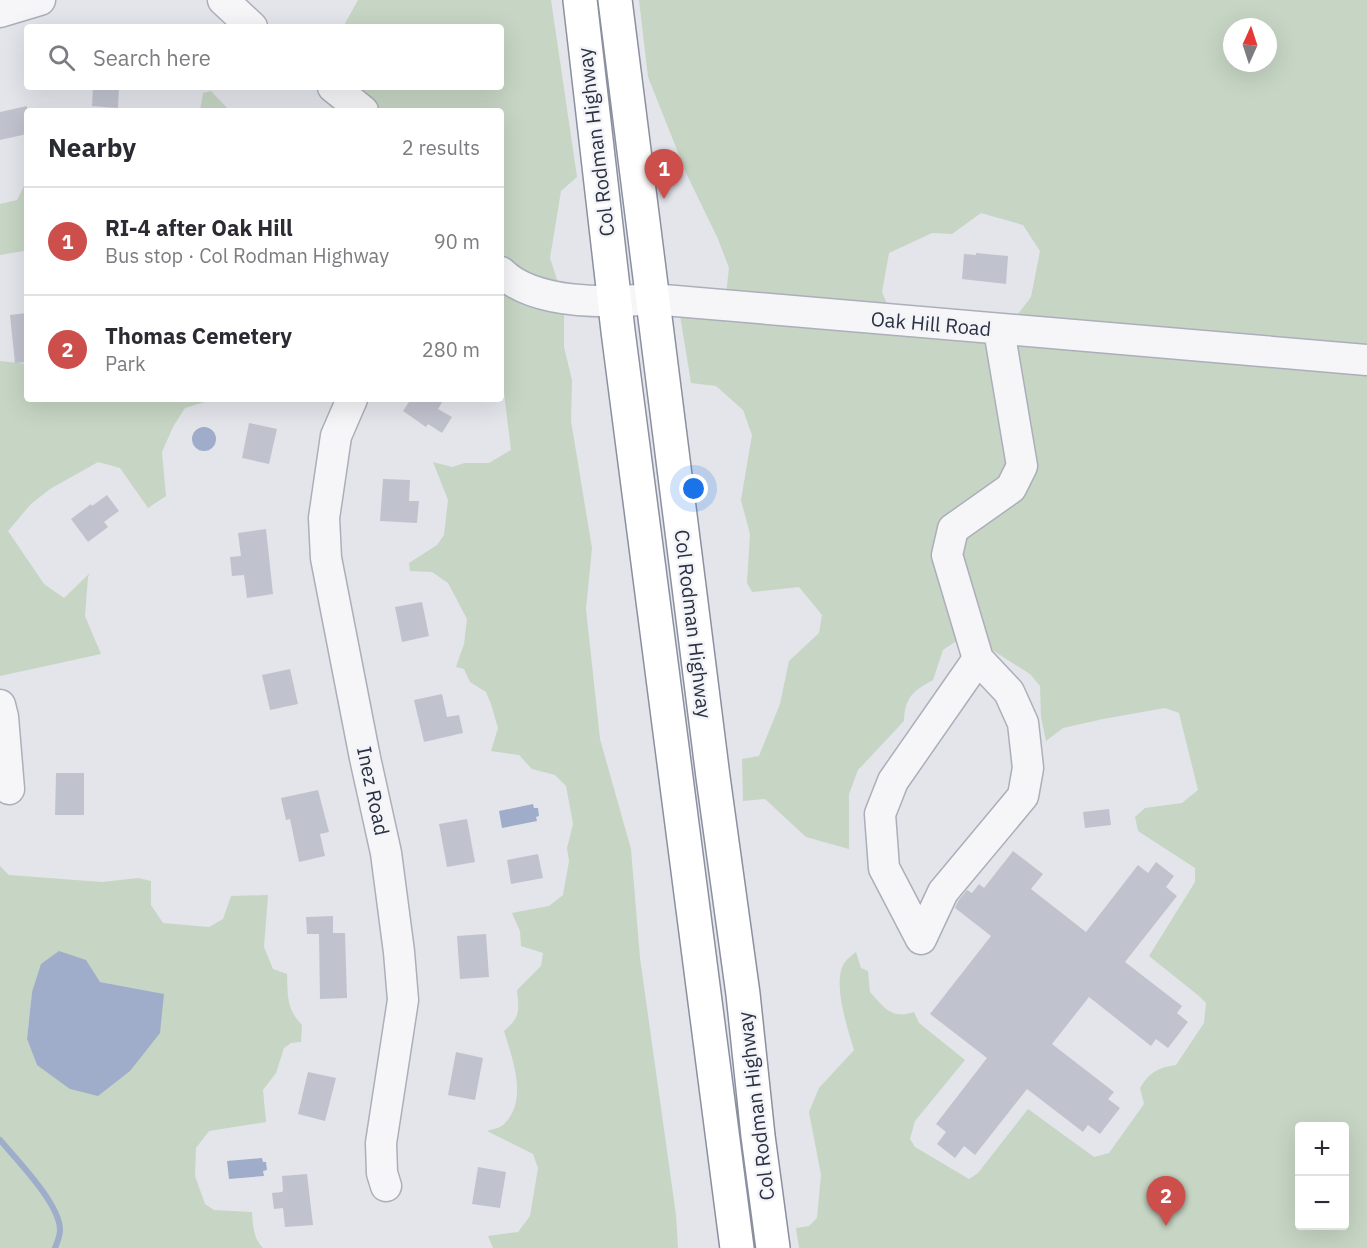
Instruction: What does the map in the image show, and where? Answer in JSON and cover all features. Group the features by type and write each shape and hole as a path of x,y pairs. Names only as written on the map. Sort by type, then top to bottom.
{"highway":[{"name":"Col Rodman Highway","path":"580,0 615,303 694,930 737,1248"},
{"name":"Col Rodman Highway","path":"615,0 712,777 743,994 773,1248"}],"street":[{"path":"0,12 40,0"},
{"path":"223,0 249,24"},
{"path":"337,90 359,108"},
{"name":"Oak Hill Road","path":"504,275 508,280 532,290 578,300 615,303 652,299 1367,360"},
{"path":"978,659 893,781 880,814 884,868 921,939 943,892 1023,796 1028,768 1023,723 1009,692 978,659 946,555 953,529 1011,488 1022,466 999,330"},
{"name":"Inez Road","path":"351,402 336,436 324,518 326,558 386,853 399,952 403,1000 381,1143 381,1173 386,1186"},
{"path":"0,705 9,789"}],"green space":[{"path":"358,0 551,0 577,177 561,191 550,258 564,297 564,347 572,380 571,421 592,548 586,609 600,739 631,849 640,958 676,1215 678,1248 493,1248 488,1236 518,1232 530,1216 538,1168 533,1154 487,1131 503,1125 512,1114 516,1103 514,1066 504,1031 518,1013 517,990 541,966 543,953 521,946 520,931 512,913 549,906 563,895 569,861 567,848 573,824 566,786 555,775 532,769 519,755 491,751 498,728 486,692 470,682 464,669 456,667 464,644 467,619 448,583 432,572 410,571 409,563 437,545 444,535 448,500 433,462 452,467 465,463 489,463 511,450 504,393 504,108 361,108 337,90 504,90 504,24 345,24"},
{"path":"639,0 1367,0 1367,1248 799,1248 796,1228 809,1226 817,1218 821,1175 809,1112 819,1088 854,1050 842,1005 840,981 841,970 845,962 856,952 861,968 868,971 870,992 884,1007 899,1014 914,1012 919,1023 965,1060 915,1121 910,1139 915,1147 969,1179 978,1173 1028,1109 1094,1157 1109,1153 1144,1104 1140,1088 1151,1074 1176,1065 1204,1023 1206,1003 1149,956 1195,882 1195,868 1138,831 1135,817 1145,808 1182,803 1198,790 1179,713 1165,708 1103,719 1063,728 1046,741 1041,717 1040,686 1030,674 967,634 943,650 933,680 915,691 908,700 904,721 858,770 849,794 849,849 806,837 765,799 743,801 742,759 759,756 780,704 789,661 819,633 822,615 799,587 752,592 747,583 750,534 741,500 752,435 743,410 716,386 691,383 678,303 725,303 729,268 718,239 687,175 648,77","holes":["981,213 1023,225 1040,251 1031,297 1007,328 892,316 882,292 889,253 932,233 952,234"]},
{"path":"211,91 227,108 200,108 203,93"},
{"path":"24,186 24,251 0,255 0,204 17,200"},
{"path":"0,361 24,364 24,402 205,402 185,408 173,427 162,452 166,496 148,508 120,468 98,462 50,489 31,504 8,531 44,584 64,598 90,573 85,616 101,654 0,676"},
{"path":"0,866 9,875 102,882 138,878 151,881 151,905 163,923 209,927 223,919 231,896 268,895 264,947 273,969 287,974 290,1007 302,1025 301,1042 291,1043 284,1048 276,1073 263,1090 266,1122 209,1131 196,1148 195,1176 205,1204 214,1210 252,1212 255,1236 263,1248 0,1248","holes":["100,982 163,994 37,1065 27,1039 32,992"]}],"water":[{"path":"204,427 212,431 216,439 212,447 204,451 196,447 192,439 196,431"},
{"path":"533,804 534,808 538,808 537,821 502,828 499,811"},
{"path":"59,951 86,960 100,982 164,994 160,1033 130,1071 98,1096 70,1089 37,1065 27,1039 32,992 41,964"},
{"path":"262,1158 263,1162 266,1162 267,1170 263,1171 264,1176 229,1179 227,1161"}],"building":[{"path":"93,90 119,90 118,108 92,106"},
{"path":"27,106 24,108 24,135 0,140 0,112"},
{"path":"976,253 1008,256 1006,284 962,279 964,254 976,255"},
{"path":"24,313 24,362 15,363 10,315"},
{"path":"409,402 442,402 438,409 452,417 442,433 428,424 426,427 403,411"},
{"path":"249,423 277,429 269,464 242,458"},
{"path":"383,479 410,480 409,501 419,501 417,523 380,521"},
{"path":"107,495 119,511 104,522 108,527 88,542 71,519"},
{"path":"266,529 273,594 247,598 244,575 232,576 230,557 241,556 238,533"},
{"path":"422,602 429,636 402,642 395,607"},
{"path":"290,669 298,704 270,710 262,675"},
{"path":"442,694 447,717 459,715 463,733 424,742 414,700"},
{"path":"56,773 84,773 84,815 55,815"},
{"path":"318,790 329,832 320,834 325,856 299,862 290,819 286,820 281,798"},
{"path":"1109,809 1111,825 1085,828 1083,812"},
{"path":"467,819 475,862 447,867 439,824"},
{"path":"1013,851 1043,874 1031,889 1086,932 1138,865 1148,873 1156,862 1174,876 1166,887 1177,896 1125,962 1182,1006 1177,1013 1188,1022 1168,1048 1156,1039 1151,1046 1089,997 1052,1044 1114,1092 1108,1099 1120,1108 1100,1134 1088,1125 1083,1132 1027,1089 975,1155 964,1146 955,1158 937,1144 946,1132 936,1124 987,1058 930,1014 991,936 955,908 958,901 967,890 972,893 979,884 984,888"},
{"path":"538,854 543,878 511,884 507,860"},
{"path":"333,916 333,933 345,933 347,998 320,999 319,934 307,934 306,917"},
{"path":"486,934 489,977 460,979 457,936"},
{"path":"456,1052 483,1058 475,1100 448,1095"},
{"path":"308,1072 336,1078 325,1121 298,1114"},
{"path":"478,1167 506,1172 500,1208 472,1204"},
{"path":"307,1174 313,1225 285,1227 283,1208 274,1209 272,1193 282,1192 282,1176"}],"waterway":[{"path":"0,1140 36,1183 53,1208 60,1230 55,1248"}],"place":[{"name":"RI-4 after Oak Hill","path":"664,199"},
{"name":"Thomas Cemetery","path":"1166,1226"}]}
